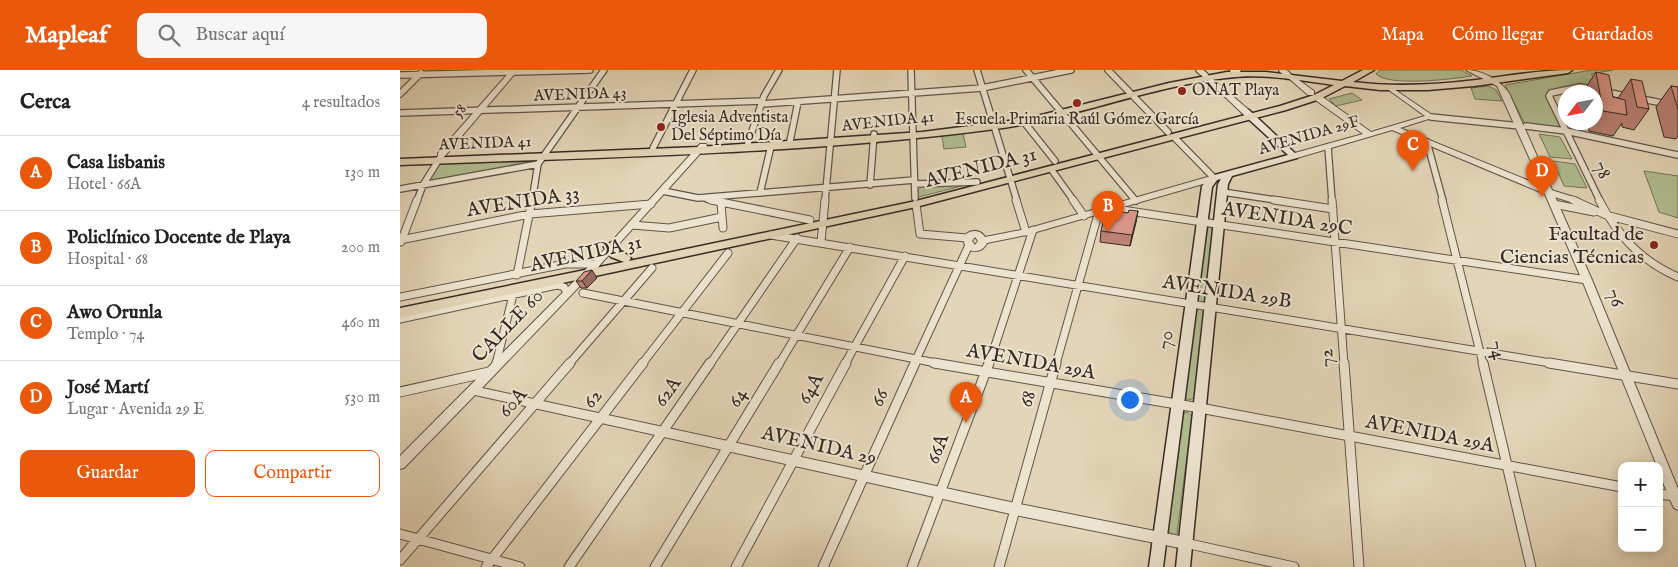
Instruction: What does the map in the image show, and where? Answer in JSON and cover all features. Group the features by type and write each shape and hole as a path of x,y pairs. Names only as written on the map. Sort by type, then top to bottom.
{"main road":[{"name":"AVENIDA 41","path":"994,124 1061,111 1204,74 1246,70"},
{"path":"1343,81 1356,70"},
{"path":"1343,81 1370,70 1374,77 1390,85"},
{"path":"1314,95 1368,86 1453,86 1536,70"},
{"path":"1491,79 1568,70"},
{"name":"AVENIDA 41","path":"1204,74 1284,71 1343,81"},
{"path":"1343,81 1390,85"},
{"path":"1343,81 1368,86"},
{"name":"AVENIDA 31","path":"400,304 771,235 823,221 915,201 1249,114 1314,95 1343,81"},
{"name":"AVENIDA 41","path":"400,157 543,157 770,146 1024,122 1061,111"},
{"path":"1249,114 1294,156"},
{"name":"AVENIDA 41","path":"543,157 653,148 701,148 748,143 832,140"},
{"name":"AVENIDA 29F","path":"1222,182 1294,156"},
{"name":"AVENIDA 41","path":"400,162 439,158"},
{"name":"AVENIDA 31","path":"915,201 977,182 1009,177"},
{"name":"70","path":"1156,567 1207,186 1222,182 1212,308 1183,567"},
{"name":"AVENIDA 31","path":"400,313 591,268 625,258 810,220 823,221"},
{"path":"610,248 615,254 625,258"}],"street":[{"path":"400,75 422,72 511,73 590,70"},
{"path":"517,274 543,157 604,70"},
{"path":"653,148 693,70"},
{"path":"748,143 761,103 770,82 779,70"},
{"path":"821,242 836,99 837,70"},
{"path":"911,70 915,201 920,234 968,242"},
{"path":"977,70 1009,177 1030,231"},
{"path":"1026,70 1136,201"},
{"name":"AVENIDA 43","path":"400,113 798,102 982,88 1071,70"},
{"path":"1108,70 1171,135 1222,182 1333,209"},
{"path":"1469,70 1491,79"},
{"path":"1284,71 1370,135"},
{"path":"400,94 422,72"},
{"name":"58","path":"401,241 423,185 439,158 511,73"},
{"path":"1204,74 1249,114"},
{"name":"76","path":"1491,79 1500,85 1523,126 1548,192 1587,280 1676,500"},
{"path":"1390,85 1431,117"},
{"name":"78","path":"1678,106 1580,87 1551,93 1549,96 1606,215 1634,252 1654,267 1678,277"},
{"path":"790,141 798,102"},
{"name":"AVENIDA 29F","path":"1294,156 1431,117 1566,131 1678,155"},
{"path":"1024,122 1084,216"},
{"path":"1393,128 1548,192 1582,203 1606,215 1678,234"},
{"path":"870,185 873,137"},
{"name":"74","path":"1427,142 1459,262 1531,567"},
{"path":"760,193 770,146"},
{"name":"72","path":"1328,147 1334,244 1343,328 1359,567"},
{"name":"CALLE 60","path":"400,464 632,225 701,148"},
{"path":"400,189 543,157"},
{"path":"698,198 915,182 977,182"},
{"name":"AVENIDA 29F","path":"1109,208 1222,182"},
{"path":"663,192 810,220"},
{"path":"721,202 723,228"},
{"name":"AVENIDA 33","path":"401,241 530,214 651,204"},
{"path":"1554,204 1599,212"},
{"name":"AVENIDA 29C","path":"968,242 977,246 984,240 1030,231 1109,208 1334,244 1587,280"},
{"name":"68","path":"999,567 1099,211"},
{"path":"632,225 669,228 722,217"},
{"name":"66A","path":"912,567 986,372 1020,276 1030,231"},
{"name":"AVENIDA 29B","path":"771,235 1678,384"},
{"name":"62A","path":"569,567 797,238"},
{"name":"66","path":"823,567 863,475 960,266 968,242"},
{"name":"64","path":"655,567 850,247"},
{"name":"62","path":"489,563 600,418 684,313 728,253"},
{"name":"64A","path":"736,567 792,459 905,256"},
{"name":"AVENIDA 31","path":"400,297 565,264 591,268"},
{"name":"60A","path":"400,560 652,268"},
{"name":"AVENIDA 31","path":"400,319 557,286 564,287 567,293"},
{"name":"AVENIDA 29A","path":"583,293 917,360 1200,408 1618,486"},
{"path":"400,392 464,378 492,369 513,295"},
{"path":"464,378 470,383 472,390"},
{"name":"AVENIDA 29","path":"472,390 1015,509 1185,543"},
{"path":"1663,495 1676,500"},
{"path":"400,534 419,538 489,563 520,567"},
{"path":"1185,543 1294,567"}],"green space":[{"path":"1380,70 1461,70 1472,76 1407,81 1383,78 1376,74"},
{"path":"1592,70 1613,70 1591,74 1601,85 1558,85 1558,92 1551,93 1558,111 1558,130 1526,126 1505,85"},
{"path":"1489,86 1496,90 1502,101 1475,99 1471,88"},
{"path":"1352,93 1362,100 1336,106 1329,99"},
{"path":"962,129 966,147 944,149 941,131"},
{"path":"1539,134 1560,137 1572,159 1550,157"},
{"path":"544,156 538,164 423,185 437,161"},
{"path":"1553,161 1575,164 1587,188 1564,186"},
{"path":"1644,171 1678,176 1678,218 1659,212"},
{"path":"977,182 915,198 915,184"},
{"path":"1211,227 1214,228 1205,303 1201,306 1197,301 1205,229"},
{"path":"1201,306 1204,314 1194,398 1189,400 1185,398 1195,312"},
{"path":"1187,412 1192,416 1177,534 1175,536 1166,531 1181,414"}],"building":[{"path":"1596,72 1609,75 1613,97 1625,100 1627,115 1603,111 1603,85 1598,85"},
{"path":"1631,79 1642,81 1649,109 1637,107"},
{"path":"1671,86 1678,87 1678,109"},
{"path":"1107,206 1117,208 1116,211 1128,213 1129,210 1138,211 1132,235 1101,231"},
{"path":"592,270 582,281 576,281 584,272"}],"place":[{"name":"ONAT Playa","path":"1182,91"},
{"name":"Escuela Primaria Raúl Gómez García","path":"1077,103"},
{"name":"Iglesia Adventista Del Séptimo Día","path":"661,127"},
{"name":"Awo Orunla","path":"1413,171"},
{"name":"José Martí","path":"1542,197"},
{"name":"Policlínico Docente de Playa","path":"1108,232"},
{"name":"Facultad de Ciencias Técnicas","path":"1654,245"},
{"name":"Casa lisbanis","path":"966,423"}]}
